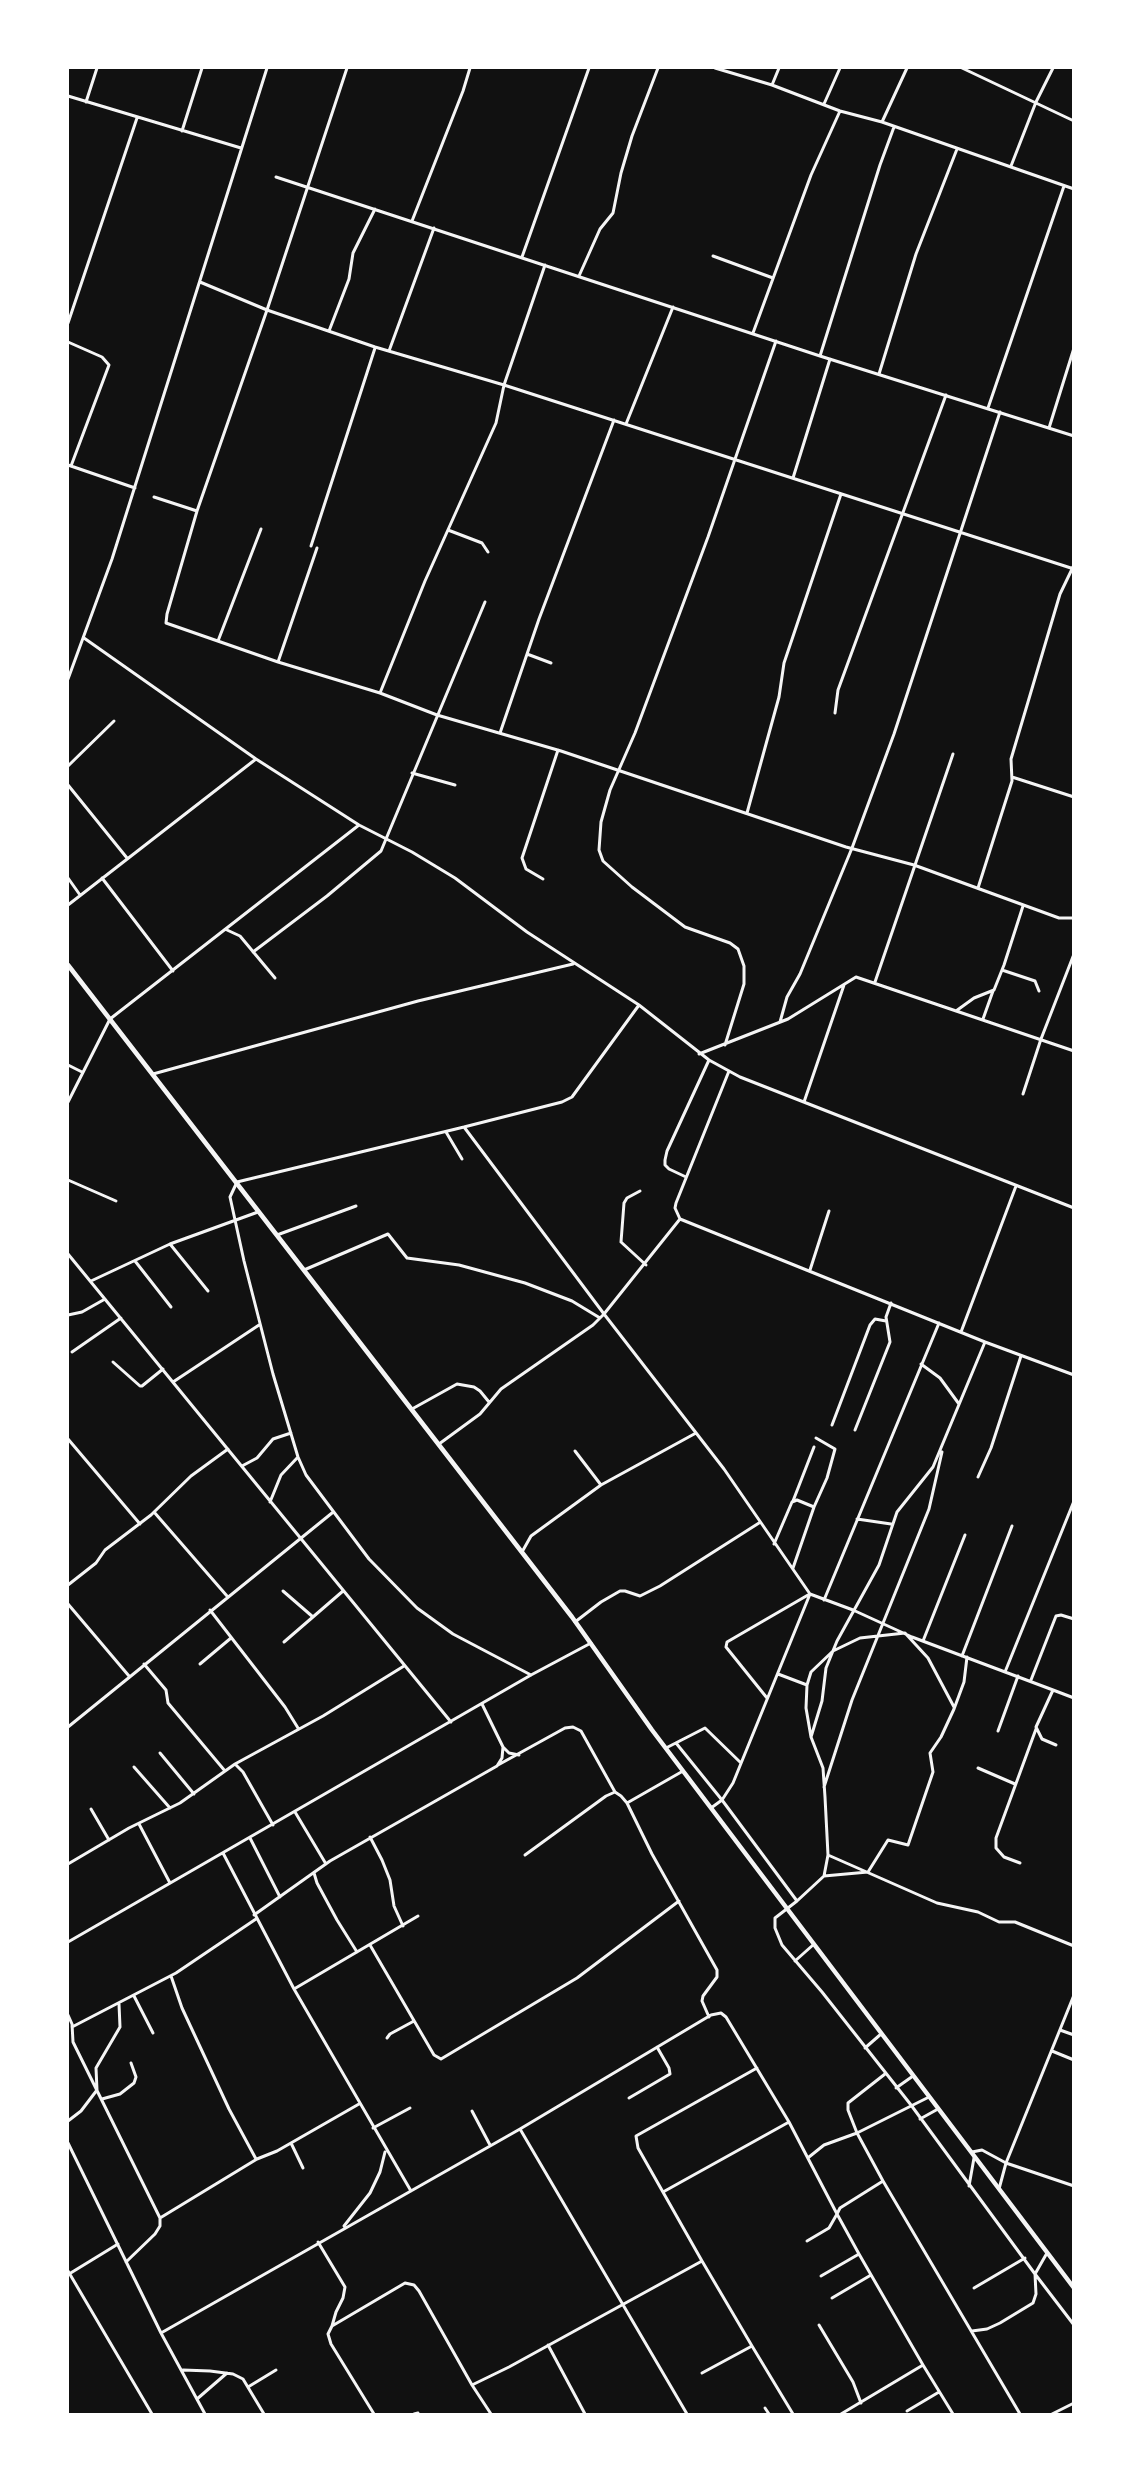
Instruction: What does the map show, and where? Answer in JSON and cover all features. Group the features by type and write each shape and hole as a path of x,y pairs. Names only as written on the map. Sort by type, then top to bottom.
{"highway":[{"path":"68,965 591,1643 682,1771 1074,2288"}],"street":[{"path":"86,102 98,68"},
{"path":"182,131 202,68"},
{"path":"68,679 84,639 135,488 267,68"},
{"path":"347,68 267,310 197,511 166,623 278,662 380,693 437,715 558,750 852,848 914,865 1059,918 1074,918"},
{"path":"412,220 470,68"},
{"path":"522,257 589,68"},
{"path":"579,276 600,229 613,213 621,173 632,136 658,68"},
{"path":"715,68 772,85 840,111 882,122 1074,189"},
{"path":"772,85 779,68"},
{"path":"824,105 840,68"},
{"path":"882,122 907,68"},
{"path":"962,68 1074,121"},
{"path":"1011,166 1036,102 1053,68"},
{"path":"68,96 241,148"},
{"path":"753,333 811,176 840,111"},
{"path":"68,323 136,118"},
{"path":"820,356 894,127"},
{"path":"879,374 916,254 957,149"},
{"path":"276,177 820,356 1074,436"},
{"path":"988,408 1064,186"},
{"path":"328,331 350,279 353,253 375,209"},
{"path":"388,351 434,228"},
{"path":"713,256 773,278"},
{"path":"380,693 425,581 496,423 504,385 545,265"},
{"path":"200,282 267,310 375,347 504,385 1073,568 1060,594 1011,759 1012,777 978,888"},
{"path":"626,424 673,307"},
{"path":"725,1045 744,984 742,956 738,949 730,943 685,927 632,887 601,858 599,850 602,814 635,733 776,341"},
{"path":"68,342 102,357 109,365 69,465 135,488"},
{"path":"311,546 375,347"},
{"path":"1049,428 1074,348"},
{"path":"793,478 830,358"},
{"path":"835,713 838,690 946,395"},
{"path":"780,1022 787,997 800,974 852,848 894,734 999,412"},
{"path":"500,733 614,420"},
{"path":"747,813 779,697 784,663 841,494"},
{"path":"154,497 197,511"},
{"path":"218,641 261,529"},
{"path":"448,530 482,543 488,552"},
{"path":"278,662 317,548"},
{"path":"253,952 381,851 485,602"},
{"path":"84,639 256,759 360,825 455,878 574,964 639,1005 709,1060 729,1071 804,1102 1074,1208"},
{"path":"527,654 551,663"},
{"path":"68,766 114,721"},
{"path":"543,879 526,869 522,858 558,750"},
{"path":"875,982 952,754"},
{"path":"68,905 256,759"},
{"path":"412,773 455,785"},
{"path":"1012,777 1074,797"},
{"path":"68,785 127,858"},
{"path":"68,1102 110,1019 360,825"},
{"path":"68,878 80,895"},
{"path":"102,878 173,971"},
{"path":"982,1019 1002,970 1023,906"},
{"path":"226,930 236,932 275,978"},
{"path":"1023,1094 1041,1039 1074,954"},
{"path":"151,1075 408,1004 574,964"},
{"path":"1002,970 1035,981 1039,991"},
{"path":"699,1054 780,1022 855,977 1074,1051"},
{"path":"804,1102 845,982"},
{"path":"957,1011 974,998 994,990"},
{"path":"531,1675 453,1634 417,1608 369,1559 316,1491 298,1457 260,1325 230,1197 237,1182 446,1132 567,1100 576,1093 639,1005"},
{"path":"686,1177 669,1169 665,1160 709,1060"},
{"path":"68,1065 82,1072"},
{"path":"729,1071 676,1203 675,1208 680,1219 985,1342 1074,1375"},
{"path":"464,1127 604,1314 724,1468 759,1523 810,1594 853,1610 905,1634 1074,1698"},
{"path":"446,1132 462,1159"},
{"path":"68,1180 116,1201"},
{"path":"961,1332 1016,1186"},
{"path":"640,1191 627,1198 624,1203 621,1242 646,1264"},
{"path":"277,1235 356,1206"},
{"path":"810,1270 829,1211"},
{"path":"91,1281 170,1245 259,1212"},
{"path":"439,1444 480,1414 509,1383 600,1318 646,1264 680,1219"},
{"path":"304,1270 388,1234 407,1258 459,1265 525,1283 572,1301 600,1318"},
{"path":"170,1245 208,1291"},
{"path":"68,1254 451,1722"},
{"path":"135,1261 171,1307"},
{"path":"68,1315 82,1312 105,1299"},
{"path":"855,1430 890,1342 886,1314 891,1303"},
{"path":"72,1352 121,1318"},
{"path":"832,1425 870,1324 874,1319 887,1321"},
{"path":"824,1600 939,1323"},
{"path":"173,1383 260,1325"},
{"path":"811,1737 822,1701 826,1668 833,1651 879,1565 892,1524 904,1502 933,1467 985,1342"},
{"path":"978,1477 991,1448 1021,1356"},
{"path":"113,1362 140,1386 163,1369"},
{"path":"921,1365 940,1378 959,1404"},
{"path":"412,1409 457,1384 474,1387 489,1402"},
{"path":"242,1466 257,1458 273,1439 291,1433"},
{"path":"521,1553 531,1536 601,1485 696,1433"},
{"path":"792,1569 835,1455 835,1449 816,1438"},
{"path":"68,1439 140,1524"},
{"path":"824,1788 852,1700 929,1509 943,1444"},
{"path":"774,1544 814,1447"},
{"path":"68,1585 96,1563 105,1550 154,1512 191,1476 228,1449"},
{"path":"575,1450 601,1485"},
{"path":"270,1502 281,1475 298,1457"},
{"path":"793,1500 814,1507"},
{"path":"1005,1672 1074,1501"},
{"path":"154,1512 227,1596"},
{"path":"68,1727 332,1512"},
{"path":"857,1519 892,1524"},
{"path":"575,1622 601,1602 620,1592 625,1591 640,1596 655,1589 759,1523"},
{"path":"962,1656 1012,1526"},
{"path":"923,1641 965,1535"},
{"path":"283,1591 313,1617"},
{"path":"284,1642 343,1591"},
{"path":"711,1808 722,1800 732,1783 810,1594"},
{"path":"768,1699 726,1647 727,1642 810,1594"},
{"path":"68,1604 129,1676"},
{"path":"210,1610 285,1707 298,1728"},
{"path":"1031,1680 1056,1616 1061,1615 1074,1619"},
{"path":"954,1709 928,1658 905,1634 861,1638 833,1651 811,1672 807,1685 806,1708 811,1737 823,1768 828,1855 824,1876 779,1914 774,1922 782,1945 921,2119 969,2187 1074,2325"},
{"path":"200,1664 231,1638"},
{"path":"68,1942 531,1675 591,1643"},
{"path":"868,1872 888,1840 908,1845 933,1772 930,1753 941,1737 954,1709 964,1682 967,1657"},
{"path":"144,1664 166,1690 168,1703 225,1771"},
{"path":"68,1864 194,1794 235,1764 323,1716 405,1666"},
{"path":"778,1674 807,1685"},
{"path":"998,1731 1018,1676"},
{"path":"1020,1863 1004,1857 996,1848 999,1825 1036,1727 1053,1690"},
{"path":"482,1704 503,1747 509,1753 519,1755"},
{"path":"72,2027 171,1976 326,1864 370,1837 565,1728 573,1727 580,1731 615,1792 627,1803 652,1854 717,1970 717,1977 703,1996 702,2001 709,2017"},
{"path":"1036,1727 1042,1739 1056,1745"},
{"path":"666,1749 705,1728 741,1763"},
{"path":"676,1743 722,1800 797,1901"},
{"path":"497,1766 502,1758 503,1747"},
{"path":"160,1753 194,1794"},
{"path":"235,1764 243,1772 273,1825"},
{"path":"134,1767 170,1808"},
{"path":"978,1768 1015,1784"},
{"path":"627,1803 682,1771"},
{"path":"525,1855 604,1797 615,1792"},
{"path":"91,1809 109,1840"},
{"path":"295,1812 326,1864"},
{"path":"139,1824 171,1883"},
{"path":"370,1837 390,1880 394,1906 403,1926"},
{"path":"250,1838 280,1898"},
{"path":"223,1853 294,1989 385,2150 411,2191"},
{"path":"828,1855 937,1903 978,1912 999,1922 1015,1922 1074,1946"},
{"path":"824,1876 868,1872"},
{"path":"314,1873 317,1884 357,1952"},
{"path":"370,1945 434,2055 441,2059 577,1978 679,1901"},
{"path":"294,1989 418,1916"},
{"path":"795,1961 813,1945"},
{"path":"171,1976 190,2027 256,2159"},
{"path":"999,2189 1006,2163 1074,1995"},
{"path":"134,1996 153,2033"},
{"path":"68,2121 81,2111 97,2090 96,2068 120,2027 119,2004"},
{"path":"161,2333 520,2129 709,2017 722,2013 789,2122 809,2157 814,2173 859,2254 953,2415"},
{"path":"68,2015 74,2042 160,2218 160,2226 155,2234 126,2262"},
{"path":"387,2038 414,2021"},
{"path":"1060,2030 1074,2035"},
{"path":"865,2048 881,2034"},
{"path":"629,2098 669,2074 669,2068 657,2047"},
{"path":"1052,2051 1074,2060"},
{"path":"102,2099 120,2094 134,2083 136,2077 131,2063"},
{"path":"757,2067 636,2136 638,2148 793,2415"},
{"path":"885,2074 848,2103 848,2110 857,2133 1020,2415"},
{"path":"896,2088 914,2076"},
{"path":"809,2157 824,2145 857,2133 929,2097"},
{"path":"160,2218 256,2159 291,2143 359,2103"},
{"path":"373,2128 410,2108"},
{"path":"921,2119 938,2109"},
{"path":"472,2111 490,2145"},
{"path":"663,2192 789,2122"},
{"path":"520,2129 687,2415"},
{"path":"68,2143 161,2333 183,2370 205,2415"},
{"path":"291,2143 303,2168"},
{"path":"342,2229 370,2193 380,2172 385,2150"},
{"path":"971,2153 982,2150 1006,2163 1074,2186"},
{"path":"969,2187 974,2158"},
{"path":"807,2241 829,2228 844,2204 883,2181"},
{"path":"318,2242 345,2287 343,2298 328,2334 374,2415"},
{"path":"118,2244 69,2275 152,2415"},
{"path":"972,2331 1000,2323 1033,2303 1036,2294 1035,2274 1047,2253"},
{"path":"821,2276 859,2254"},
{"path":"975,2288 1025,2258"},
{"path":"472,2385 702,2261"},
{"path":"832,2298 871,2275"},
{"path":"332,2326 405,2283 414,2284 491,2415"},
{"path":"819,2325 853,2382 861,2403"},
{"path":"548,2345 585,2415"},
{"path":"702,2373 752,2346"},
{"path":"841,2415 922,2365"},
{"path":"183,2370 227,2373 243,2379 264,2415"},
{"path":"248,2387 276,2370"},
{"path":"197,2399 227,2373"},
{"path":"907,2411 939,2392"},
{"path":"1052,2415 1074,2403"},
{"path":"765,2408 769,2415"},
{"path":"1064,2408 1068,2415"}]}
